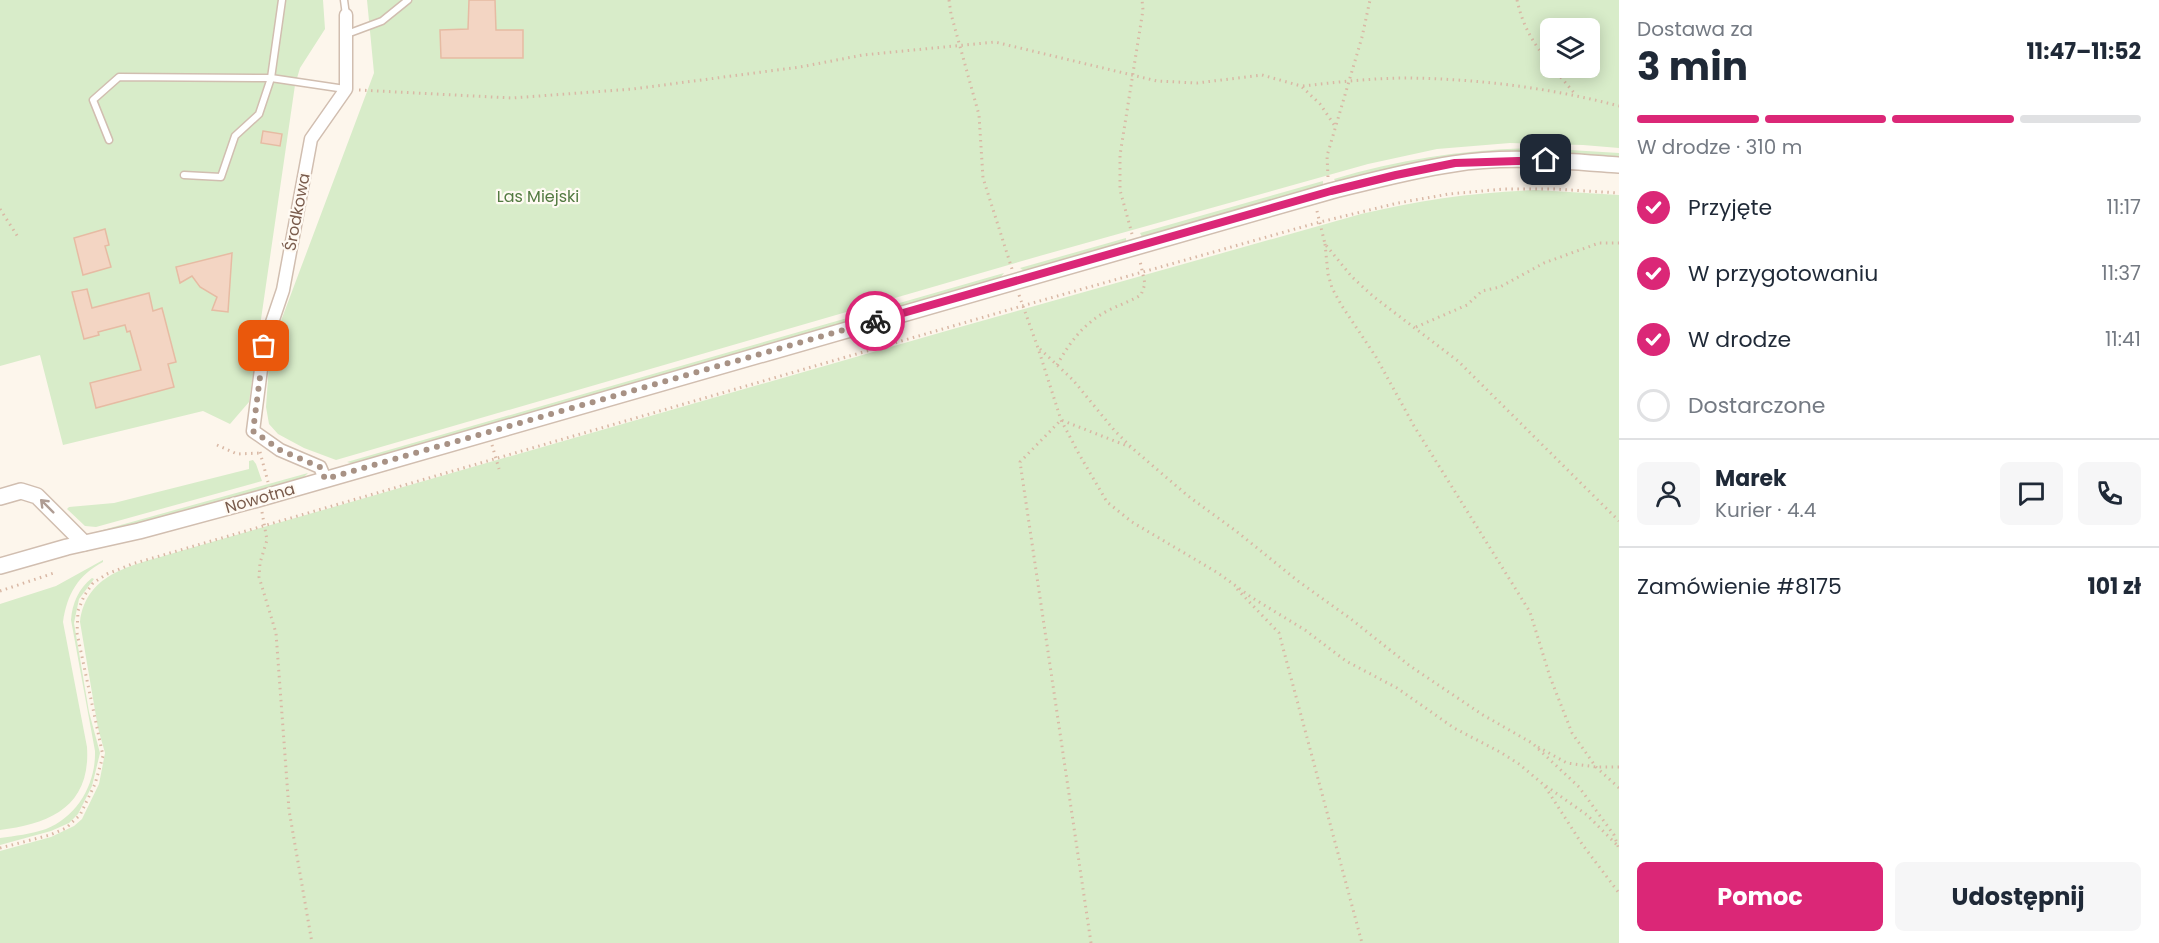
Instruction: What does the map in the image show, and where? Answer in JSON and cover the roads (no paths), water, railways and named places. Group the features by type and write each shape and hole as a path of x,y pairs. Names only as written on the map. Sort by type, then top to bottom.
{"street":[{"path":"346,15 346,89"},
{"name":"Środkowa","path":"325,479 320,467 280,450 253,431 264,346 283,290 311,139 346,89"},
{"name":"Nowotna","path":"0,566 258,499 1331,191 1455,163 1565,160 1619,165"},
{"path":"0,497 21,491 37,496 84,543"}],"lane":[{"path":"184,175 221,177 236,136 259,114 271,78 282,0"},
{"path":"344,0 346,15"},
{"path":"346,34 382,21 408,0"},
{"path":"109,140 93,100 119,77 271,78 346,89"}],"park label":[{"name":"Las Miejski","path":"538,196"}]}
